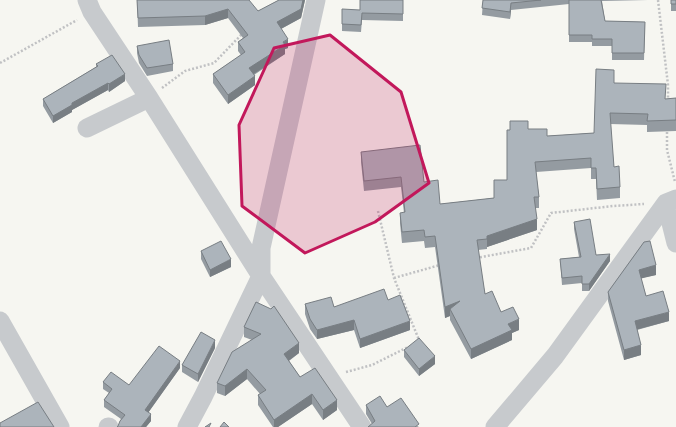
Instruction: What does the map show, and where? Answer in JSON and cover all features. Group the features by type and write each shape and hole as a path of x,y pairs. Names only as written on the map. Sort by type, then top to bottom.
{"street":[{"path":"187,427 262,276 262,248 316,0"},
{"path":"90,6 262,276 362,427"},
{"path":"87,128 149,98"},
{"path":"672,197 676,243"},
{"path":"495,427 554,356 672,197"},
{"path":"0,321 60,427"}],"path":[{"path":"658,0 668,85 667,106"},
{"path":"0,63 90,6"},
{"path":"149,98 185,71 214,63 248,27"},
{"path":"472,258 531,248 551,213 672,197 667,150 667,121"},
{"path":"378,211 394,278 420,342"},
{"path":"394,278 443,265"},
{"path":"329,378 372,364 413,345"}],"highlighted area":[{"path":"330,35 401,92 429,183 375,222 305,253 242,206 239,125 274,48"}],"building":[{"path":"137,0 249,0 258,11 279,0 303,0 301,9 277,22 288,39 283,42 285,45 249,68 255,76 228,95 213,74 245,52 238,42 248,35 228,9 205,16 138,18"},
{"path":"360,0 403,0 403,14 362,13 361,25 342,24 342,9 360,10"},
{"path":"483,0 541,0 511,3 510,12 482,8"},
{"path":"569,0 601,0 605,21 645,22 644,53 612,53 612,39 592,39 592,35 569,35"},
{"path":"671,0 676,0 676,4 671,4"},
{"path":"169,40 173,64 147,68 139,55 137,46"},
{"path":"112,55 125,74 72,103 72,105 53,116 43,99 98,66 96,64"},
{"path":"596,69 614,70 614,83 666,84 665,99 676,98 676,120 647,121 648,114 610,113 614,167 619,166 620,187 597,189 596,168 591,168 591,158 535,162 539,197 534,197 537,219 487,236 487,239 477,240 485,294 492,291 501,312 513,307 519,319 508,324 512,330 471,349 450,309 460,301 445,307 435,236 425,237 424,230 402,232 400,213 405,212 401,177 364,181 361,152 420,145 424,182 438,180 440,204 494,198 494,180 507,180 507,130 510,130 510,121 528,121 528,129 547,129 547,136 594,133"},
{"path":"590,219 596,255 610,254 589,284 582,284 582,276 562,278 560,259 581,257 574,222"},
{"path":"221,241 231,259 210,270 201,251"},
{"path":"650,241 656,265 639,270 646,296 663,291 669,312 635,321 641,345 624,350 608,292 644,242"},
{"path":"384,289 388,300 400,295 410,321 360,339 354,320 317,330 310,319 305,304 331,297 334,307"},
{"path":"256,302 271,309 274,306 299,343 284,354 300,377 315,368 337,400 323,410 312,394 274,420 258,395 266,390 247,369 225,386 217,383 232,352 261,334 244,327"},
{"path":"201,332 215,340 198,374 182,365"},
{"path":"419,338 435,356 419,369 404,350"},
{"path":"159,346 180,361 145,410 151,414 141,427 117,427 125,415 104,400 112,389 103,382 111,372 129,385"},
{"path":"380,396 387,407 401,398 419,424 415,427 368,427 375,421 366,405"},
{"path":"38,402 54,427 0,427 0,423"},
{"path":"224,422 229,427 220,427"}]}
